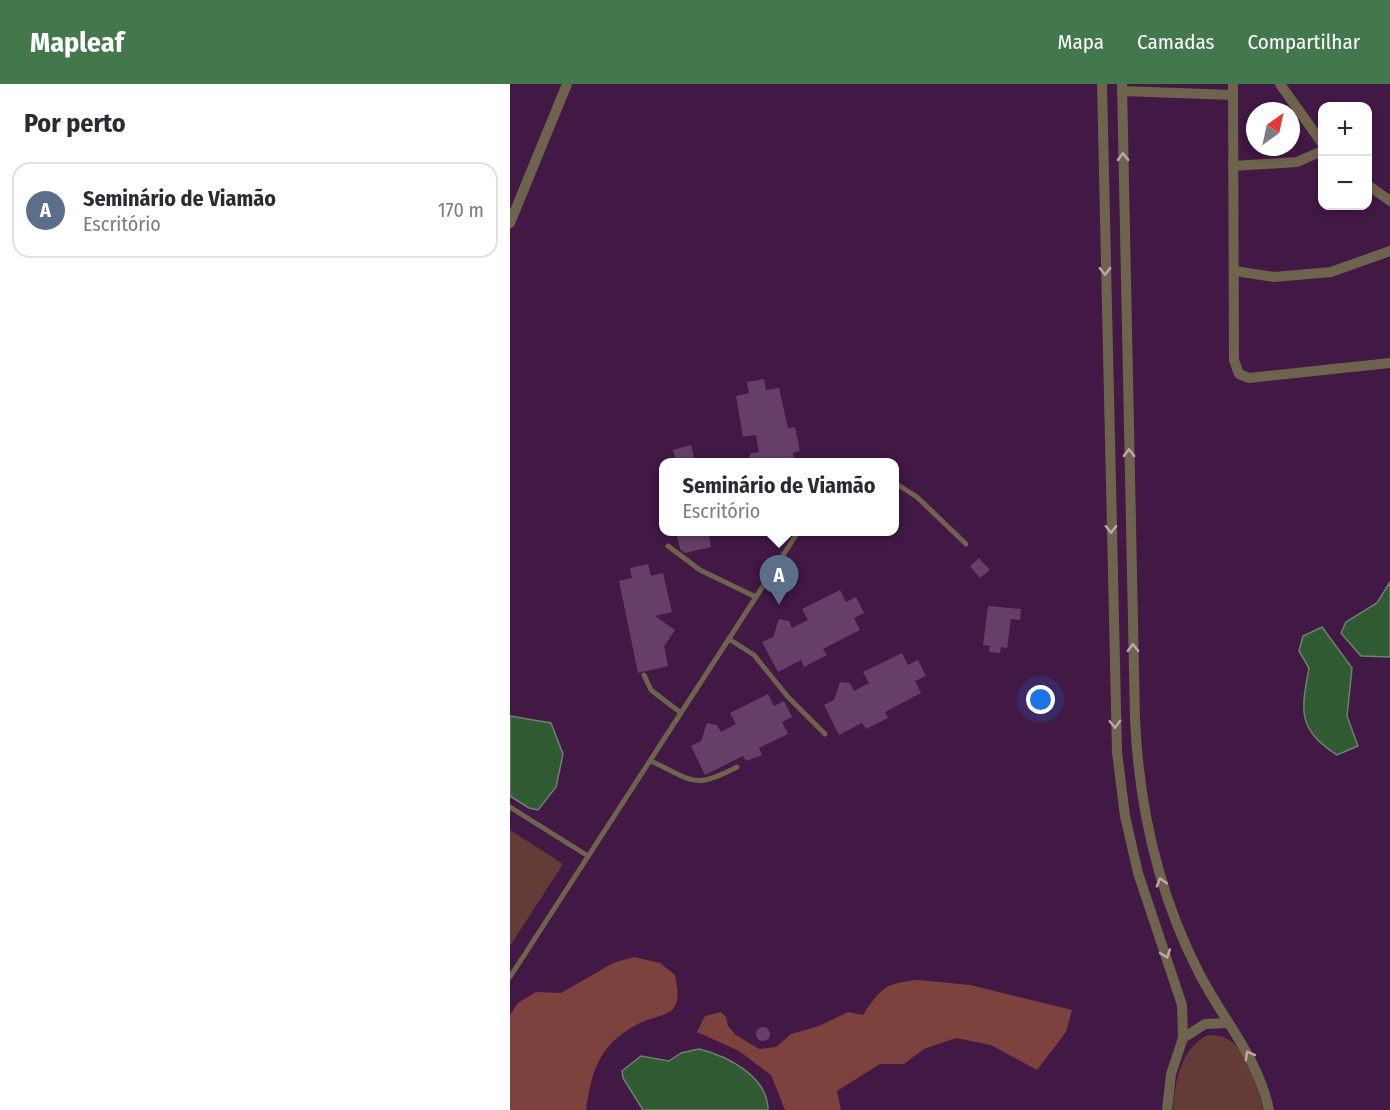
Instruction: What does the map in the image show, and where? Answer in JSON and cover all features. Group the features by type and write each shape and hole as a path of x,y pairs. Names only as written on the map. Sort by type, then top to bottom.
{"street":[{"path":"510,223 567,84"},
{"path":"1102,84 1117,752 1125,816 1138,873 1178,987 1182,1005 1183,1038 1172,1074 1167,1110"},
{"path":"1280,84 1318,136"},
{"path":"1269,1110 1255,1065 1227,1023 1181,938 1157,868 1140,782 1134,675 1122,87 1233,89 1234,360 1239,374 1249,378 1390,363"},
{"path":"1233,166 1297,162 1318,153"},
{"path":"1372,188 1390,201"},
{"path":"1235,271 1274,277 1331,272 1390,251"},
{"path":"1107,351 1126,350"},
{"path":"1114,675 1134,675"},
{"path":"1183,1038 1205,1024 1227,1023"}],"lane":[{"path":"899,486 917,497 966,544"},
{"path":"510,977 795,536"},
{"path":"668,546 700,570 756,597"},
{"path":"729,639 753,655 782,691 825,734"},
{"path":"644,675 651,690 681,713"},
{"path":"651,761 697,782 711,781 738,767"},
{"path":"510,807 588,856"}],"shaded area":[{"path":"1390,582 1390,657 1361,656 1341,633 1346,622 1377,603"},
{"path":"1322,627 1352,668 1347,716 1358,746 1337,755 1315,736 1305,718 1304,696 1309,668 1299,651 1303,636"},
{"path":"510,716 551,723 563,754 556,787 538,810 529,808 510,796"},
{"path":"510,830 563,864 510,946"},
{"path":"634,957 660,963 675,975 677,998 672,1010 628,1030 608,1047 596,1069 586,1110 510,1110 510,1015 518,1003 536,992 561,993 613,963"},
{"path":"918,980 970,985 1072,1010 1066,1032 1037,1070 991,1045 956,1038 924,1049 904,1064 880,1064 837,1091 841,1110 785,1110 771,1075 739,1051 697,1032 705,1016 721,1012 736,1035 759,1049 776,1047 791,1034 819,1026 848,1012 863,1015 885,988"},
{"path":"1208,1035 1221,1036 1240,1050 1253,1073 1264,1110 1173,1110 1175,1088 1185,1058 1199,1041"},
{"path":"699,1049 722,1057 744,1069 761,1087 768,1110 643,1110 623,1078 622,1071 641,1056 669,1061 681,1053"}],"building":[{"path":"764,379 766,390 779,388 788,428 795,427 800,451 793,453 794,458 749,458 751,453 759,452 756,435 743,437 736,396 749,393 747,382"},
{"path":"691,445 694,458 675,458 673,450"},
{"path":"677,536 709,536 711,547 685,553 680,549"},
{"path":"979,558 990,570 980,578 970,566"},
{"path":"648,564 651,576 663,573 672,612 655,616 675,630 664,646 668,666 638,673 619,581 632,578 630,568"},
{"path":"840,590 846,602 856,597 864,613 854,618 860,630 823,649 827,655 804,667 801,660 778,672 762,642 773,637 779,619 789,621 792,628 808,620 802,609"},
{"path":"988,606 1021,609 1020,620 1011,619 1007,648 1001,647 1000,653 989,652 990,646 983,645"},
{"path":"902,653 908,665 918,660 926,676 915,681 921,693 885,712 888,718 866,729 862,723 839,735 824,705 834,700 840,682 850,683 854,691 869,683 863,672"},
{"path":"768,694 774,706 784,701 792,717 782,722 788,734 759,748 762,755 746,761 743,756 705,775 691,746 701,741 707,723 717,725 721,732 736,724 730,713"},
{"path":"760,1027 766,1027 770,1034 766,1041 760,1041 756,1037 756,1031"}],"place":[{"name":"Seminário de Viamão","path":"779,605"}]}
